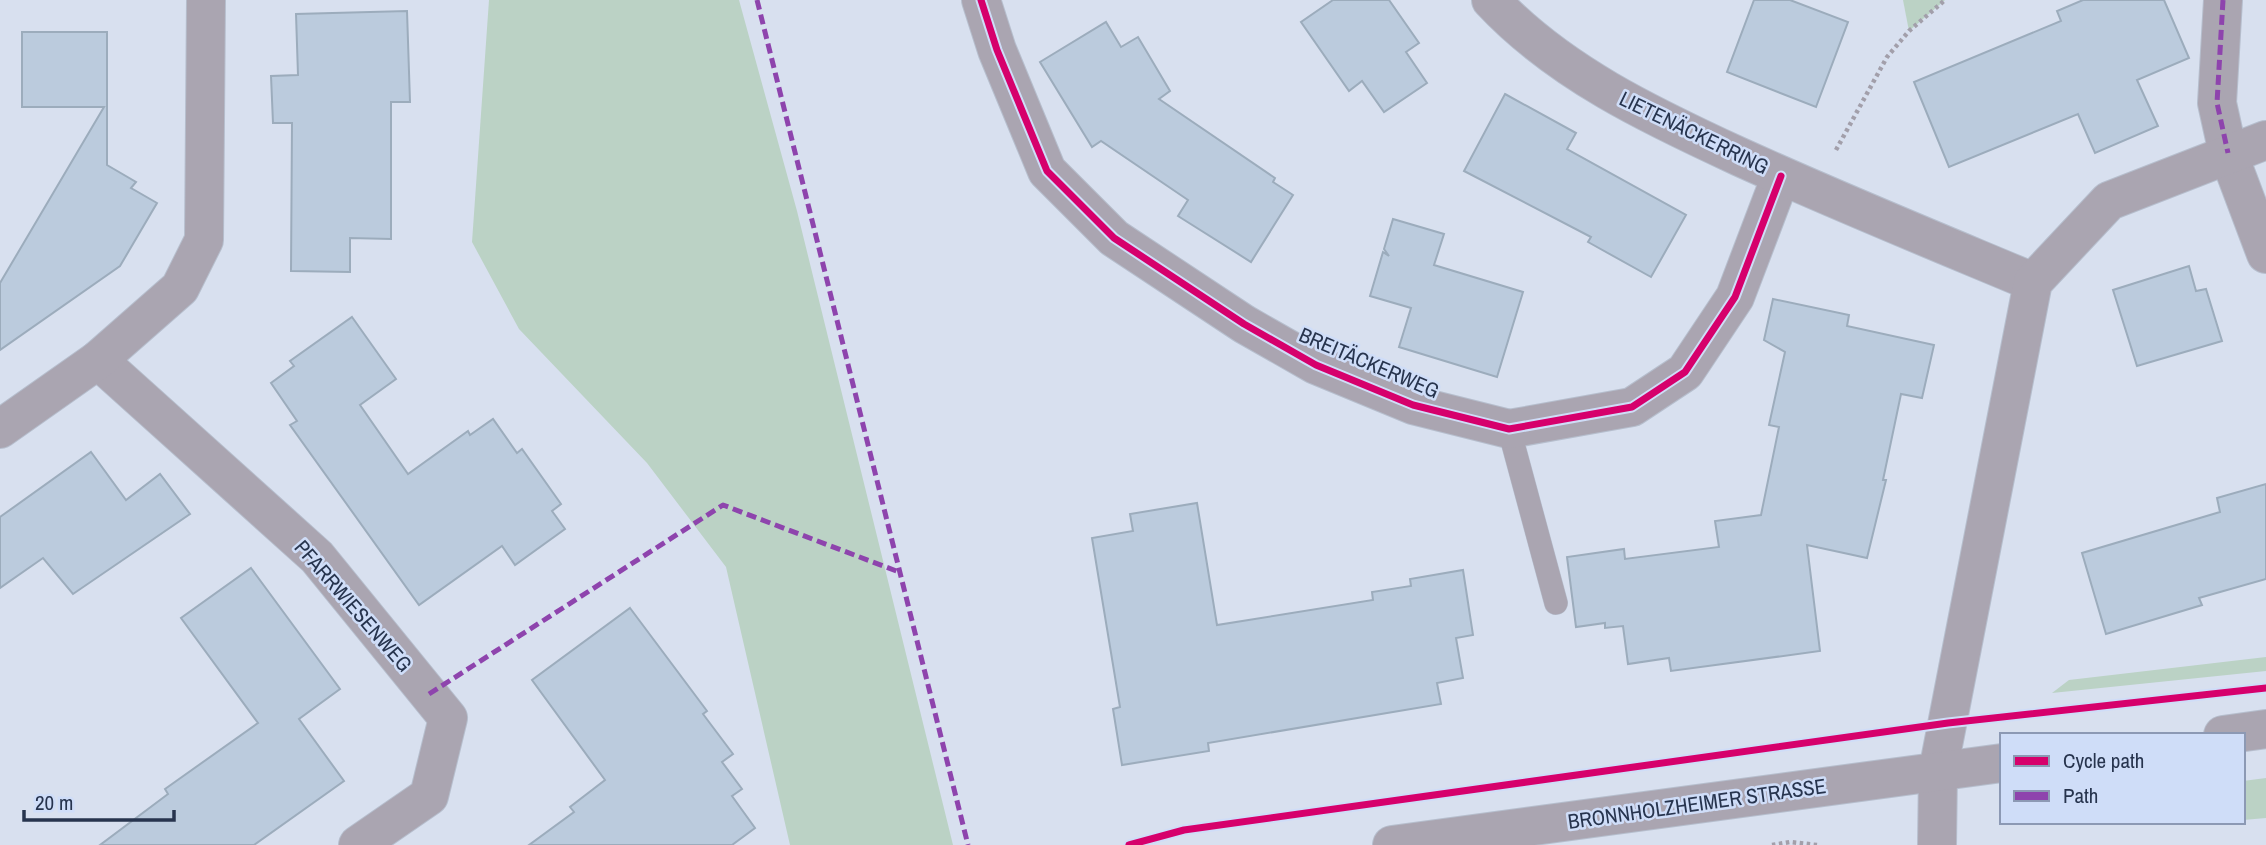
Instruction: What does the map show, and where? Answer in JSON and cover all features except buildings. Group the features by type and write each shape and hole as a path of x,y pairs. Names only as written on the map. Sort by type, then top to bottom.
{"street":[{"path":"0,429 98,360 180,288 204,240 206,0"},
{"name":"BREITÄCKERWEG","path":"981,0 997,50 1047,171 1114,238 1244,324 1316,365 1413,405 1509,429 1632,407 1685,372 1735,297 1797,183"},
{"name":"LIETENÄCKERRING","path":"1490,0 1522,34 1643,112 1797,183 2033,282"},
{"path":"2223,0 2217,103 2228,153 2266,254"},
{"path":"1937,845 1938,771 2033,282 2109,201 2266,140"},
{"name":"PFARRWIESENWEG","path":"98,360 317,557 448,718 429,796 358,845"},
{"path":"2237,733 2266,729"},
{"name":"BRONNHOLZHEIMER STRASSE","path":"1392,845 2000,762"}],"lane":[{"path":"1509,429 1556,603"}],"path":[{"path":"1797,183 1887,57 1909,31 1945,0"},
{"path":"1772,845 1790,842 1817,845"}],"green space":[{"path":"489,0 739,0 797,211 953,845 790,845 726,567 647,463 519,329 472,242"},
{"path":"1903,0 1945,0 1909,31"},
{"path":"2266,657 2266,671 2052,693 2069,680"},
{"path":"2266,778 2266,818 2245,820 2245,781"}],"marked path":[{"path":"757,0 968,845"},
{"path":"2223,0 2217,103 2228,153"},
{"path":"429,694 723,505 899,572"}],"cycle path":[{"path":"981,0 997,50 1047,171 1114,238 1244,324 1316,365 1413,405 1509,429 1632,407 1685,372 1735,297 1781,176"},
{"path":"1129,845 1184,830 1948,723 2266,688"}]}
